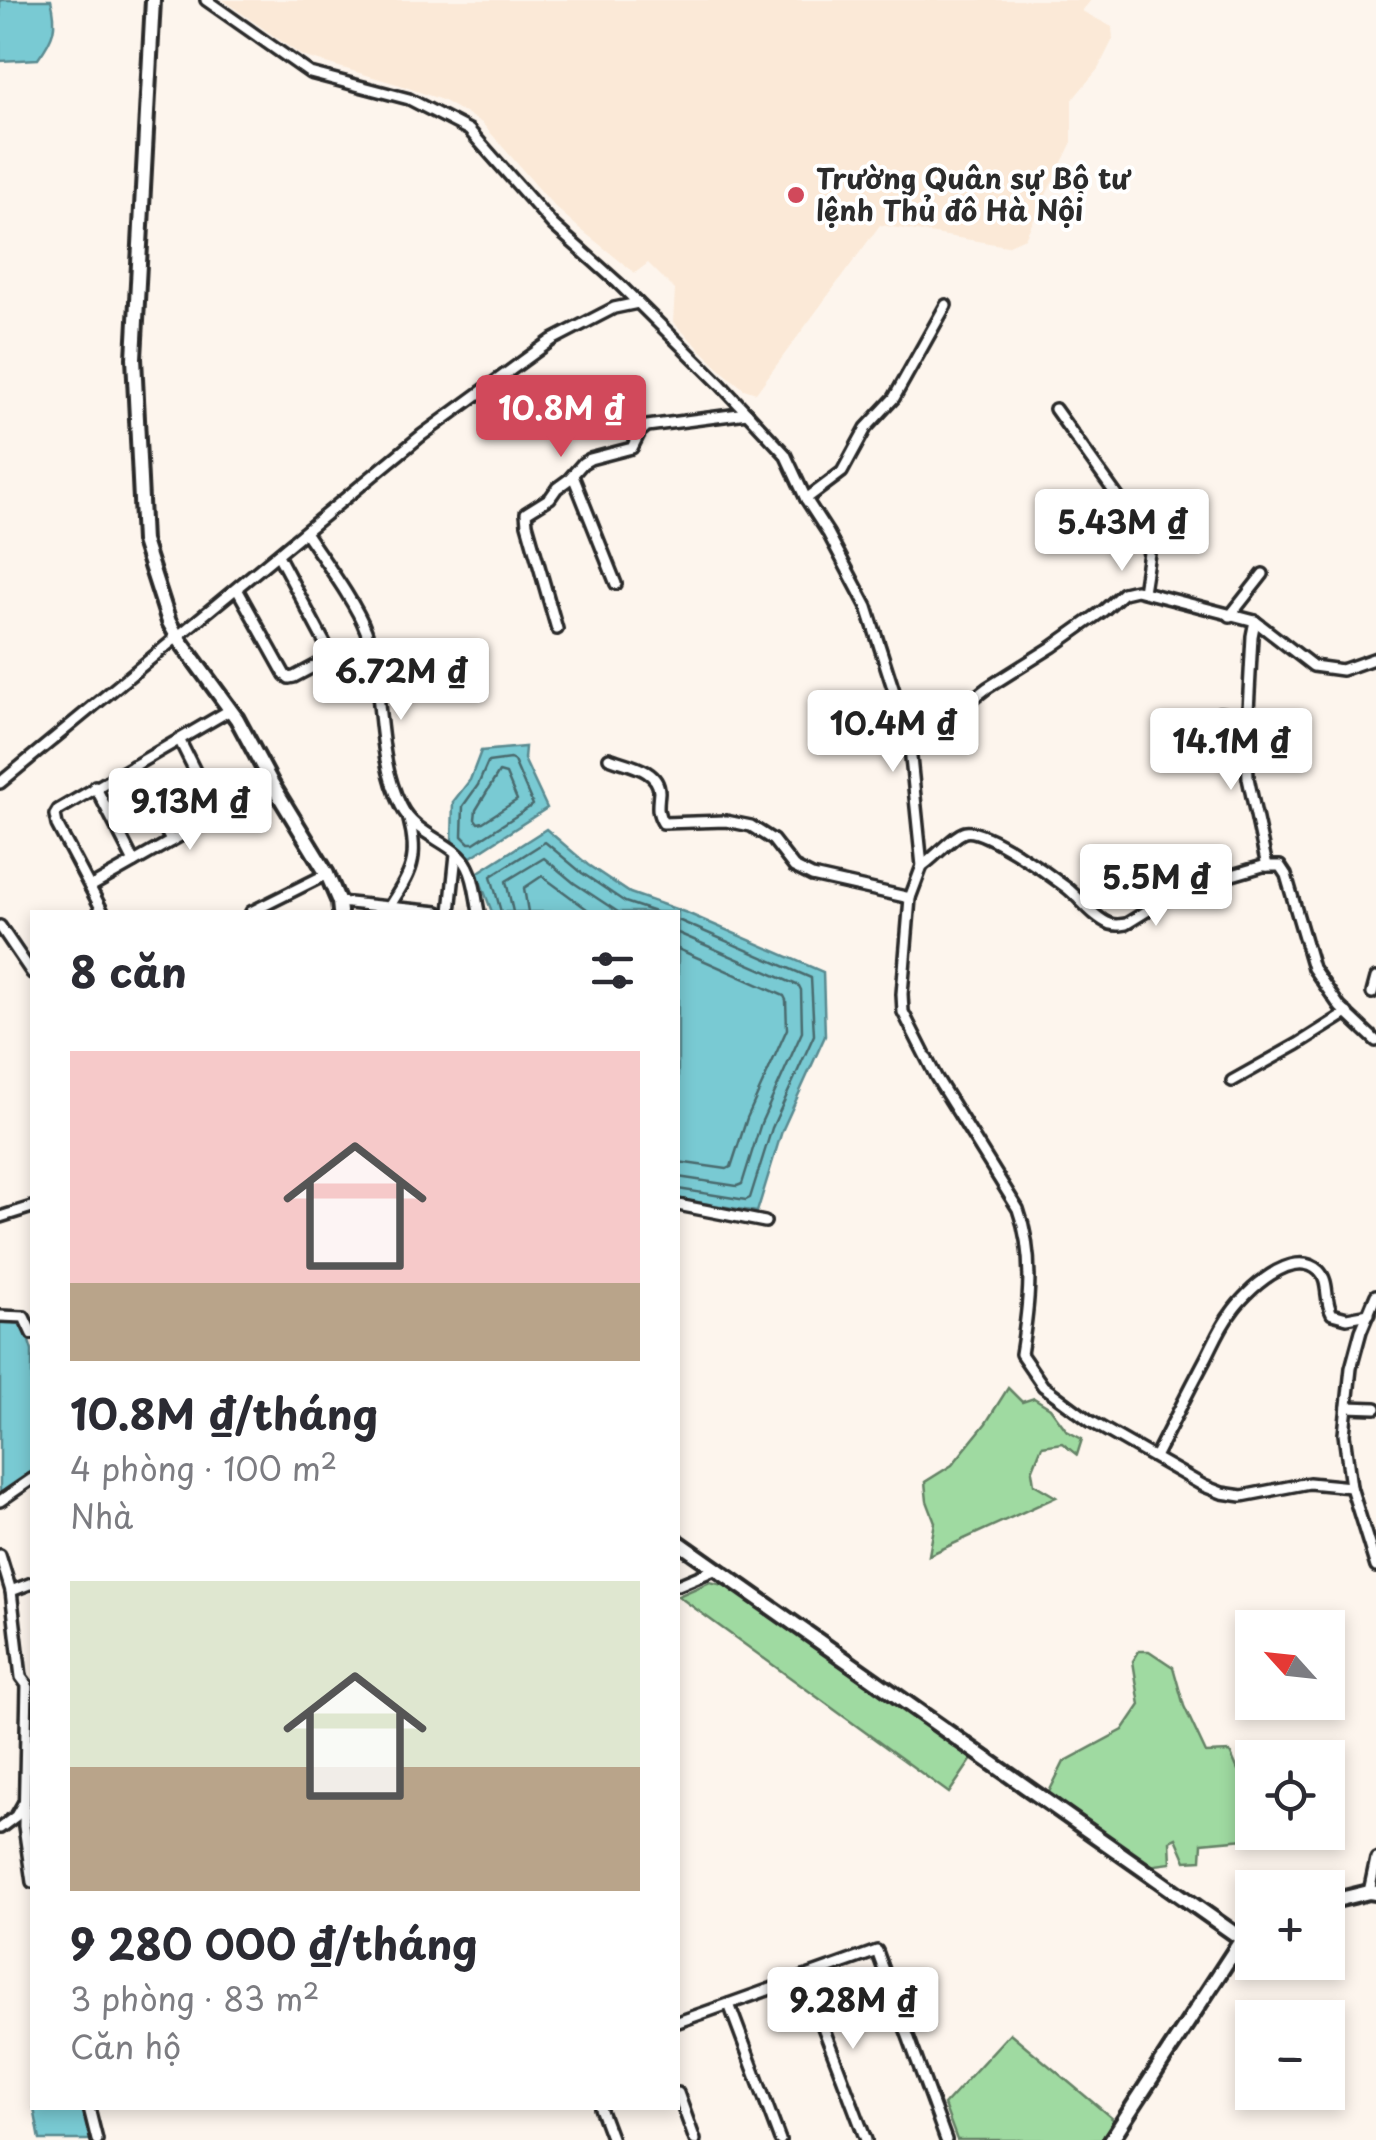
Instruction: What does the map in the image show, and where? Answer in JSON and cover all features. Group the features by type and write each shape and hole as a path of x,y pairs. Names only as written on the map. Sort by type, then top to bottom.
{"street":[{"path":"153,0 134,358 143,541 169,622 230,710 327,874 340,908 397,910"},
{"path":"206,0 310,73 408,99 469,130 554,225 638,303 785,454 806,500 867,607 909,738 922,866 910,898 903,1012 936,1077 1018,1209 1026,1232 1028,1310 1021,1354 1043,1386 1090,1421 1204,1486 1242,1496 1309,1483 1351,1486"},
{"path":"0,783 422,435 552,340 614,308 638,303"},
{"path":"806,500 851,460 858,440 894,398 946,305"},
{"path":"1056,409 1140,528 1149,553 1143,591"},
{"path":"558,629 526,514 546,501 583,463 632,448 647,426 747,413"},
{"path":"573,476 616,584"},
{"path":"305,532 365,627 389,774 399,803 420,830 468,866 479,910"},
{"path":"237,589 285,675 294,678 328,659 328,649 278,554"},
{"path":"1230,616 1263,574"},
{"path":"909,738 962,708 986,688 1052,647 1122,593 1136,590 1255,621 1313,666 1342,670 1376,658"},
{"path":"1255,621 1246,714 1248,778 1267,866"},
{"path":"102,910 57,824 56,815 62,806 95,786 230,710"},
{"path":"1219,713 1246,714"},
{"path":"180,740 217,815"},
{"path":"609,758 648,772 656,779 656,812 663,823 726,820 751,826 773,840 794,867 812,876 910,898"},
{"path":"133,766 171,842"},
{"path":"90,887 272,784"},
{"path":"95,786 134,862"},
{"path":"389,908 415,855 408,817"},
{"path":"922,866 960,833 976,832 1031,862 1102,919 1116,925 1126,924 1181,890 1267,866 1280,866 1309,960 1346,1013 1376,1041"},
{"path":"450,910 456,854"},
{"path":"255,910 327,874"},
{"path":"275,900 277,910"},
{"path":"0,926 30,971"},
{"path":"1372,993 1376,978"},
{"path":"1232,1081 1346,1013"},
{"path":"680,1206 765,1222"},
{"path":"0,1218 30,1208"},
{"path":"1155,1456 1228,1316 1252,1288 1270,1275 1292,1264 1309,1264 1326,1281 1332,1314 1346,1318 1369,1314"},
{"path":"1376,1295 1361,1331 1352,1368 1344,1434 1351,1486 1376,1567"},
{"path":"0,1316 24,1317 30,1330"},
{"path":"1347,1407 1376,1408"},
{"path":"0,1501 30,1481"},
{"path":"680,1544 1235,1928"},
{"path":"0,1554 12,1590 21,1674 27,1685 24,1826 30,1868"},
{"path":"680,1584 714,1570"},
{"path":"12,1590 30,1585"},
{"path":"21,1674 30,1674"},
{"path":"0,1828 16,1816 25,1799"},
{"path":"1345,1899 1372,1893 1376,1858"},
{"path":"680,2021 877,1952 946,2140"},
{"path":"1112,2140 1235,1954"},
{"path":"804,1977 866,2140"},
{"path":"729,2004 780,2140"},
{"path":"680,2099 695,2140"},
{"path":"90,2110 97,2140"},
{"path":"601,2110 612,2140"}],"shaded area":[{"name":"Trường Quân sự Bộ tư lệnh Thủ đô Hà Nội","path":"223,0 1091,0 1082,11 1112,27 1113,39 1098,69 1072,100 1072,142 1025,238 1007,246 880,225 756,393 744,389 723,372 673,322 675,290 648,263 635,273 579,228 554,206 482,123 442,100 302,56"}],"green space":[{"path":"1008,1388 1022,1402 1034,1398 1050,1408 1067,1431 1082,1439 1077,1455 1062,1443 1042,1446 1032,1471 1034,1484 1056,1497 929,1555 935,1522 925,1482 952,1465"},
{"path":"710,1582 732,1587 972,1759 949,1793 680,1595"},
{"path":"1139,1651 1149,1651 1173,1667 1184,1706 1206,1753 1230,1752 1235,1763 1235,1840 1202,1843 1201,1860 1186,1861 1176,1838 1170,1841 1171,1863 1148,1866 1047,1796 1064,1762 1123,1730 1140,1705 1133,1661"},
{"path":"1010,2033 1114,2120 1101,2140 957,2140 944,2105"}],"water":[{"path":"0,0 51,0 53,31 38,59 0,61"},
{"path":"525,747 524,759 547,808 471,857 452,843 453,802 470,780 481,751"},
{"path":"546,829 588,865 630,893 678,910 491,910 477,873"},
{"path":"680,911 823,972 825,1036 782,1131 757,1212 680,1199"},
{"path":"0,1321 23,1322 30,1345 30,1479 0,1497"},
{"path":"34,2110 84,2110 91,2140 40,2140"}],"place":[{"name":"Trường Quân sự Bộ tư lệnh Thủ đô Hà Nội","path":"796,195"}]}
